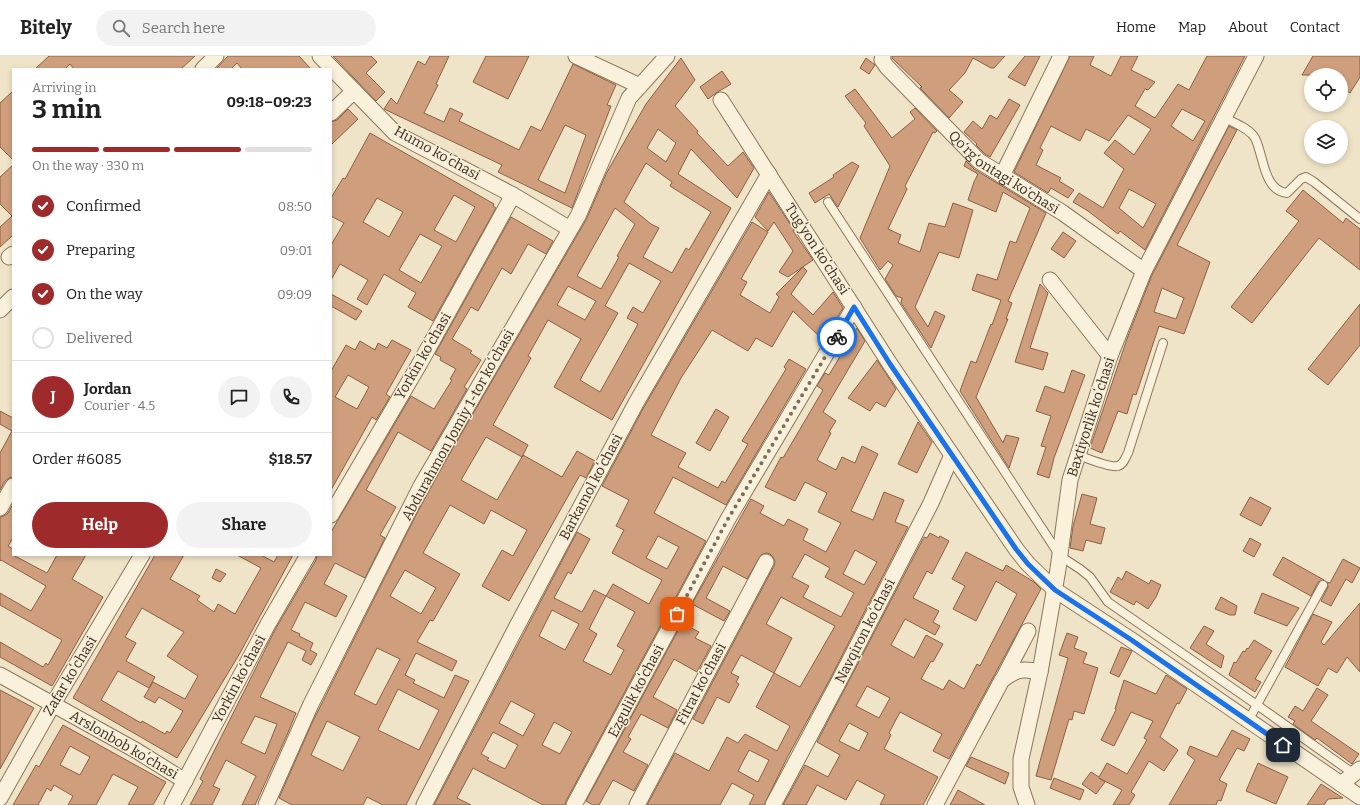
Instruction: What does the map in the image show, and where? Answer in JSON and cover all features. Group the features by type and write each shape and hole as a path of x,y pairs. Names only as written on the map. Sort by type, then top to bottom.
{"street":[{"path":"204,68 216,56"},
{"name":"Humo koʻchasi","path":"320,56 332,68"},
{"path":"576,56 640,86"},
{"name":"Abdurahmon Jomiy 1-tor koʻchasi","path":"266,805 311,704 421,486 581,209 629,98 667,56"},
{"name":"Qo‘rg‘ontagi ko‘chasi","path":"883,56 882,60 887,67 979,161 1063,213 1144,271"},
{"path":"1002,176 1061,56"},
{"name":"Baxtiyorlik koʻchasi","path":"1027,805 1021,787 1021,760 1040,672 1055,590 1070,480 1110,356 1144,271 1256,56"},
{"name":"Humo koʻchasi","path":"332,68 395,133 513,195 570,229"},
{"path":"332,112 354,91"},
{"name":"Tugʻyon koʻchasi","path":"721,100 890,364 1016,549 1028,564 1055,590 1130,639 1196,674 1248,721 1360,797"},
{"name":"Barkamol koʻchasi","path":"424,805 516,626 636,403 769,174"},
{"name":"Yorkin koʻchasi","path":"332,513 420,363 513,195"},
{"path":"1050,280 1110,356"},
{"path":"0,310 12,298"},
{"name":"Ezgulik koʻchasi","path":"574,805 728,519 854,307"},
{"name":"Navqiron koʻchasi","path":"773,805 838,684 924,517 952,455"},
{"path":"0,508 12,488"},
{"name":"Zafar koʻchasi","path":"0,798 53,704 141,556"},
{"name":"Yorkin koʻchasi","path":"172,805 268,624 307,556"},
{"name":"Fitrat koʻchasi","path":"637,805 766,562"},
{"path":"935,805 1028,631"},
{"path":"1002,680 1014,671 1025,669 1040,672"},
{"name":"Arslonbob koʻchasi","path":"0,675 137,751 185,781"},
{"path":"1341,784 1357,772"}],"lane":[{"path":"1225,118 1249,131 1255,138 1267,175 1272,185 1280,192 1287,193 1301,179 1306,178 1314,182 1360,219"},
{"path":"828,202 1060,556 1090,577 1108,602 1196,674 1257,705 1357,772"},
{"path":"1078,455 1111,466 1117,466 1123,463 1128,453 1163,343"},
{"path":"1248,721 1323,585"}],"building":[{"path":"49,56 195,56 182,68 73,68 70,64 66,68 36,68"},
{"path":"228,56 299,56 310,68 241,68 237,63 232,68 217,68"},
{"path":"333,56 371,56 377,62 366,73 385,92 376,101"},
{"path":"430,56 449,56 436,84 438,85 424,113 444,122 450,108 463,114 459,121 519,150 531,126 541,131 573,64 616,85 607,105 611,106 572,208 498,172 502,165 384,109 391,98 397,104 418,61 425,65","holes":["565,125 586,135 565,193 538,180"]},
{"path":"486,56 529,56 508,99 473,82"},
{"path":"892,56 1005,56 994,68 991,68 973,58 965,73 949,90 963,102 949,118 920,88 922,87 892,58"},
{"path":"1025,56 1040,56 1025,86 1008,77"},
{"path":"1070,56 1094,56 1090,65 1111,76 1121,56 1138,56 1131,70 1155,82 1148,90 1145,89 1135,106 1155,118 1178,84 1189,90 1207,56 1245,56 1145,250 1120,231 1118,234 1088,211 1073,202 1079,193 1103,208 1124,169 1104,153 1115,140 1134,155 1151,129 1128,115 1109,141 1086,129 1080,141 1051,126 1040,148 1043,150 1036,165 1061,178 1059,181 1074,190 1068,198 1051,188 1048,193 1014,172","holes":["1182,109 1205,121 1193,141 1171,126","1129,189 1156,204 1143,228 1119,208"]},
{"path":"1313,56 1360,56 1360,77 1350,93 1348,92 1348,68 1306,68"},
{"path":"681,58 695,80 675,106 698,131 697,133 728,166 743,152 754,168 737,198 691,149 678,174 731,208 612,420 554,387 581,339 548,320 528,356 531,358 493,425 528,445 523,455 562,477 577,451 595,461 586,478 580,475 509,601 482,586 502,550 513,556 527,530 491,510 484,524 450,505 423,553 460,574 433,621 430,620 417,642 457,661 452,671 416,653 405,675 415,680 413,683 444,698 455,675 469,681 406,805 383,805 367,797 363,805 292,805 279,798 312,723 417,513 446,460 586,220 607,172 646,104","holes":["658,129 676,143 666,162 647,148","646,163 672,182 670,186 711,212 689,250 686,248 672,273 643,257 659,228 651,224 624,202","615,208 635,224 601,289 577,276","629,263 661,281 643,313 633,307 627,318 638,324 600,392 580,380 618,313 605,306","568,286 596,301 585,320 557,305","486,437 522,457 497,500 461,480","405,570 436,588 421,614 390,596","377,648 400,659 376,705 354,694","398,689 439,710 419,750 378,730","327,721 360,737 343,771 311,755"]},
{"path":"866,58 875,65 869,74 860,68"},
{"path":"722,71 731,84 708,99 700,87"},
{"path":"855,89 892,138 915,119 910,112 915,108 937,131 935,133 933,132 905,186 907,189 888,229 901,235 898,243 920,252 929,223 945,227 953,203 973,210 959,258 939,252 915,307 928,327 935,311 945,316 931,348 901,303 902,298 896,296 885,279 893,265 888,261 880,270 860,238 890,166 864,126 866,123 845,96"},
{"path":"12,92 12,159 0,147 0,103"},
{"path":"1009,99 1020,105 990,157 985,154 964,132 973,121 982,129 990,115 997,119"},
{"path":"348,109 358,119 332,144 332,122 337,120"},
{"path":"1229,126 1237,130 1177,245 1210,262 1184,334 1159,326 1136,395 1133,394 1127,414 1118,411 1102,453 1090,448 1128,336 1152,275","holes":["1162,288 1184,298 1176,319 1154,312"]},
{"path":"370,133 494,204 493,206 496,208 433,321 408,307 416,293 384,274 367,305 357,299 368,280 340,264 332,278 332,243 344,223 332,217 332,196 343,178 345,179","holes":["454,195 475,207 456,242 434,230","377,198 403,212 389,237 363,222","420,234 442,246 421,283 399,270"]},
{"path":"966,161 974,169 1046,213 1008,301 1012,303 1006,319 1008,319 976,397 1003,443 1006,435 1019,438 1009,468 960,391 971,361 976,363 1001,300 972,290 977,274 997,280 1010,241 1016,243 1030,208 1003,192 996,212 968,200 978,174 964,166"},
{"path":"852,162 859,166 838,207 829,194 815,203 809,193 834,177 833,175"},
{"path":"12,166 12,216 0,204 0,177"},
{"path":"1303,190 1343,223 1346,218 1360,229 1360,270 1319,238 1252,323 1231,307 1299,221 1286,211"},
{"path":"769,192 813,260 788,277 779,272 793,251 774,222 768,231 755,217"},
{"path":"12,216 12,236 0,247 0,227"},
{"path":"511,217 553,241 546,254 528,244 511,274 502,268 478,311 471,307 452,339 472,351 470,353 481,360 464,387 467,389 431,451 398,432 366,490 396,507 380,535 385,538 365,578 335,563 324,584 347,596 336,617 305,602 291,630 313,643 310,650 317,654 311,665 302,660 306,651 288,642 260,697 296,713 255,805 242,805 256,776 226,760 213,786 220,789 212,805 190,805 203,781 200,779 276,628 316,560 317,556 332,556 332,530 411,396 434,409 452,380 450,379 456,369 440,360 441,357 435,354","holes":["255,716 277,724 265,754 241,743"]},
{"path":"752,222 768,232 741,279 747,282 740,295 770,313 779,297 776,294 803,267 807,271 791,294 813,315 833,292 843,308 833,324 821,338 793,311 772,347 756,338 748,351 712,330 681,378 651,435 686,453 678,467 718,488 722,481 725,483 748,444 742,441 786,369 784,367 789,359 806,369 726,505 673,477 654,513 706,541 565,805 543,805 473,768 457,798 471,805 434,805 577,532 590,539 571,574 568,572 554,598 582,612 594,590 606,596 613,584 649,604 662,580 612,553 624,530 616,526 629,500 602,486 644,407","holes":["658,536 679,547 667,569 646,558","606,596 635,612 617,646 624,650 611,675 583,661 597,634 589,629","552,610 579,624 565,650 539,636","511,701 535,714 523,736 499,723","554,722 572,732 560,754 542,745","493,732 518,745 505,769 487,760 489,758 481,754"]},
{"path":"1063,232 1076,241 1064,258 1051,249"},
{"path":"1040,284 1048,293 1030,348 1048,353 1043,370 1015,362"},
{"path":"332,295 362,311 356,320 332,307"},
{"path":"1360,304 1360,345 1328,385 1308,369"},
{"path":"857,328 865,341 823,412 836,421 829,432 831,433 817,460 836,470 842,457 855,463 862,446 878,454 851,511 873,520 884,492 904,500 895,522 908,527 830,679 788,756 764,805 749,805 754,795 732,783 720,805 647,805 675,753 709,771 727,737 738,743 745,734 777,751 790,726 756,707 774,673 741,655 731,673 739,677 736,682 739,684 729,703 717,697 703,724 693,719 774,566 775,561 773,557 766,553 761,555 747,579 723,566 706,598 730,611 724,621 692,604 751,499 764,506 760,513 784,526 788,519 808,529 803,540 826,552 841,523 818,512 827,493 805,482 795,501 765,487 781,457 783,458 823,390 817,386 825,373 829,375","holes":["855,550 877,562 864,585 843,574","805,554 830,568 825,577 854,593 841,617 803,597 809,586 792,577","781,597 835,626 800,687 774,673 792,638 766,624","749,750 769,760 758,782 738,771"]},
{"path":"392,340 411,350 386,394 390,397 376,420 372,417 332,488 332,369 346,345 355,350 360,341 375,350 378,343 387,348","holes":["348,375 369,387 357,409 335,397"]},
{"path":"877,360 896,389 885,407 876,402 870,411 848,398"},
{"path":"1072,370 1085,375 1054,458 1049,478 1037,474 1046,447 1041,446 1051,416 1036,411 1045,386 1064,393"},
{"path":"716,409 729,417 710,451 696,443"},
{"path":"0,411 12,417 12,431 0,424"},
{"path":"918,422 932,442 917,473 898,464"},
{"path":"12,431 12,477 5,481 0,490 0,453"},
{"path":"1082,494 1097,498 1090,524 1105,528 1101,544 1086,540 1083,551 1070,548 1073,526"},
{"path":"1250,497 1271,508 1261,526 1240,515"},
{"path":"12,506 12,540 8,546 12,548 12,556 15,556 47,573 56,556 85,556 72,579 103,597 52,686 0,657 0,642 43,667 46,663 48,665 62,640 0,605 0,593 31,611 46,586 1,560 0,561 0,517 8,513"},
{"path":"930,533 949,541 932,574 927,571 913,598 939,611 933,622 940,626 935,635 905,619 891,645 914,658 926,635 943,644 921,679 943,690 949,680 964,689 977,664 980,666 1017,594 996,581 976,621 953,609 965,586 952,579 966,552 1003,571 1006,565 1034,582 1041,589 949,759 933,751 942,734 900,712 889,733 891,735 884,749 938,777 923,805 880,805 885,795 857,780 846,800 817,785 806,805 783,805 805,765 828,777 840,755 817,742 924,537 927,538","holes":["867,686 890,698 879,718 856,706","849,723 868,733 859,751 839,741"]},
{"path":"1250,538 1261,544 1254,557 1243,551"},
{"path":"154,556 183,556 170,579 200,596 197,600 214,612 218,604 235,614 261,568 239,556 263,556 274,562 277,556 292,556 240,653 177,758 73,698","holes":["142,608 184,632 167,656 198,676 185,699 153,682 144,697 155,703 159,697 183,711 170,733 167,731 165,734 142,721 141,723 101,700 118,671 149,688 155,677 126,661 136,643 125,637"]},
{"path":"1283,557 1324,580 1318,582 1311,596 1273,575"},
{"path":"1343,559 1360,568 1352,583 1346,579 1331,606 1321,601 1328,587 1327,582 1330,583"},
{"path":"216,569 226,574 220,582 212,578"},
{"path":"1126,571 1149,584 1151,580 1161,585 1156,597 1148,609 1136,601 1134,605 1110,592 1118,577 1122,580"},
{"path":"1262,593 1299,608 1287,626 1254,613"},
{"path":"1221,597 1237,606 1235,615 1230,615 1215,609"},
{"path":"1360,603 1360,672 1347,657 1337,673 1328,668 1318,686 1285,667 1313,614 1332,622 1321,642 1324,645"},
{"path":"682,623 699,632 695,638 711,646 697,672 674,659 653,697 677,710 668,728 641,714 628,737 631,739 623,752 648,765 634,791 613,780 599,805 593,805 586,801"},
{"path":"1204,626 1214,631 1206,644 1224,656 1221,668 1190,648"},
{"path":"1067,633 1078,637 1074,648 1087,653 1083,663 1098,668 1084,714 1074,711 1072,720 1069,719 1051,780 1036,776 1068,658 1059,655"},
{"path":"1254,640 1272,651 1255,679 1261,682 1255,692 1229,675 1234,662 1236,663 1243,651 1245,652 1247,648 1248,649"},
{"path":"1121,647 1132,651 1119,677 1110,673"},
{"path":"1166,675 1187,689 1179,704 1177,703 1160,737 1178,750 1164,771 1149,761 1131,792 1135,795 1129,805 1113,805 1122,790 1099,778 1105,782 1096,794 1082,784 1091,772 1099,777 1107,763 1127,774 1147,740 1144,738 1153,721 1131,712 1114,746 1101,740 1116,710 1115,709 1124,680 1156,694"},
{"path":"1317,688 1328,695 1311,721 1359,754 1352,764 1317,738 1315,740 1293,724 1295,721 1288,717 1295,706 1303,711"},
{"path":"0,690 34,708 0,769"},
{"path":"63,725 166,782 153,805 128,805 138,787 113,774 96,805 68,805 73,796 54,785 51,791 47,788 38,805 13,805 36,765 39,767","holes":["70,746 90,757 80,775 60,765"]},
{"path":"1232,730 1250,739 1244,751 1237,748 1219,780 1227,784 1221,801 1218,800 1216,805 1169,805 1195,760 1187,754 1190,746 1217,757"},
{"path":"971,757 1009,773 1005,784 966,766"},
{"path":"1258,763 1288,777 1276,804 1246,791"},
{"path":"1054,778 1084,790 1080,800 1050,788"},
{"path":"1321,784 1343,798 1328,799 1324,805 1307,805"},
{"path":"958,790 985,805 950,805"}],"way so far":[{"path":"677,614 728,519 837,337"}],"route":[{"path":"837,337 854,307 890,364 1016,549 1028,564 1055,590 1130,639 1283,745"}]}
